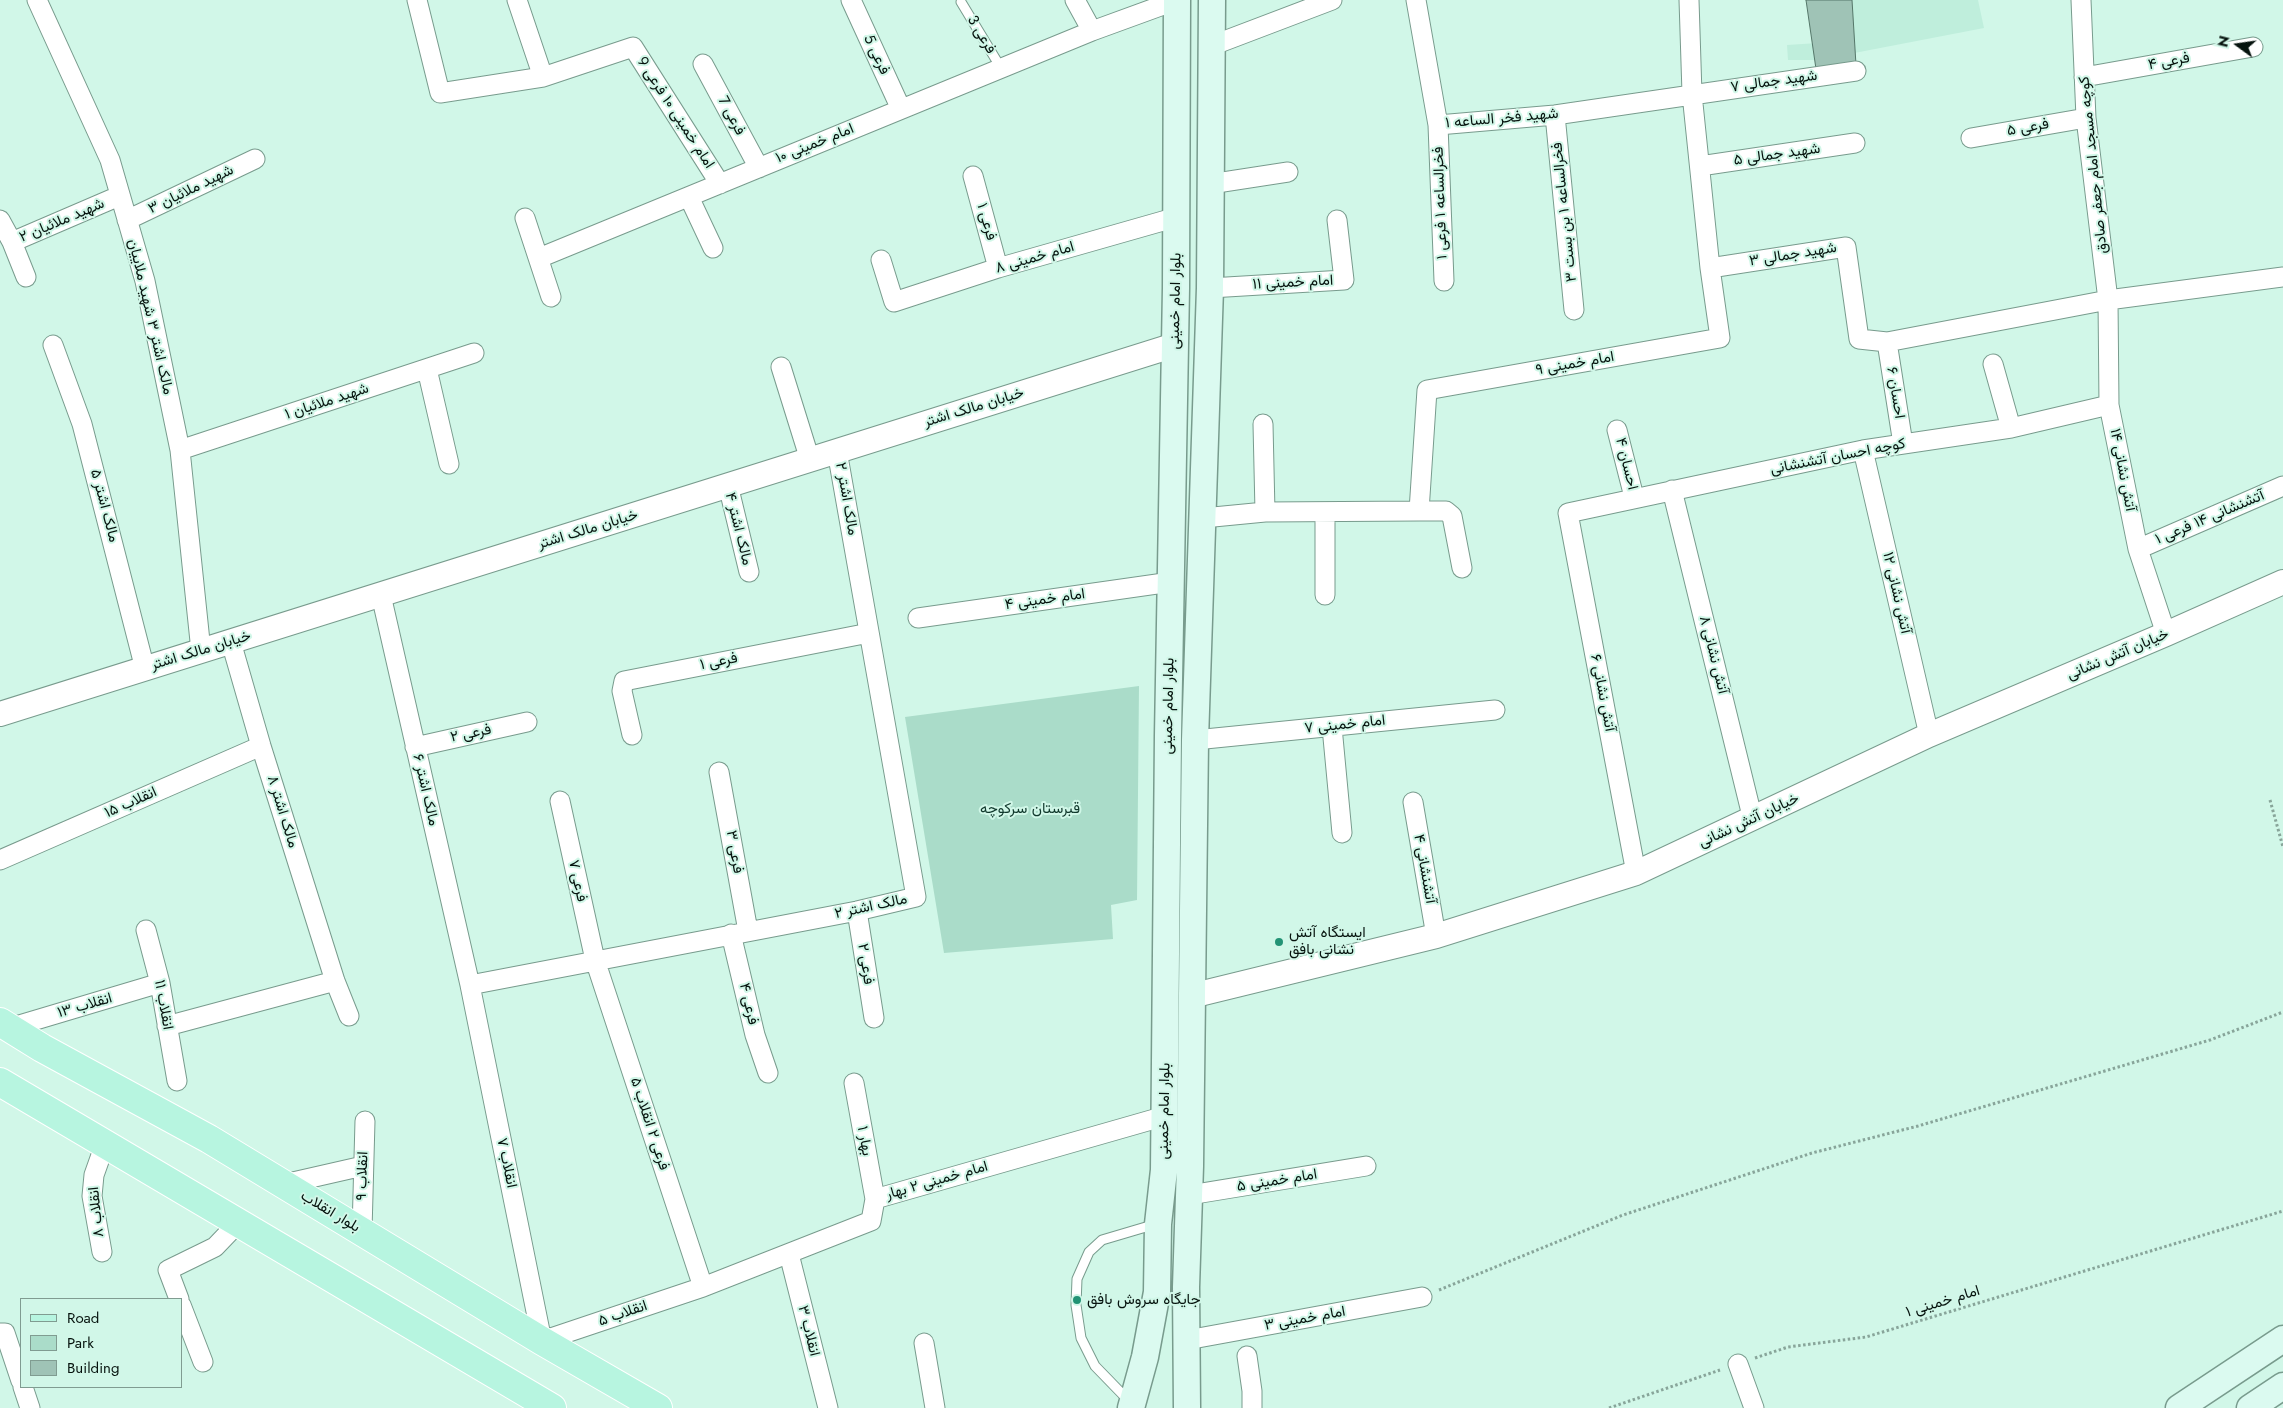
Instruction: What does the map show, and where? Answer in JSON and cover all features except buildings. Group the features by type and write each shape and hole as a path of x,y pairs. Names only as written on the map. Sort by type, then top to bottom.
{"main road":[{"name":"بلوار امام خمینی","path":"1131,1406 1145,1357 1157,1292 1158,1224 1164,1170 1171,582 1176,345 1177,0"},
{"name":"بلوار امام خمینی","path":"1187,1408 1186,1287 1189,1195 1194,740 1204,518 1210,288 1212,0"},
{"path":"1168,790 1175,804 1184,804 1194,796"},
{"path":"1167,868 1175,854 1186,855 1193,863"},
{"name":"بلوار انقلاب","path":"5,1025 209,1139 654,1407"},
{"path":"2,1088 105,1144 552,1408"},
{"path":"2180,1408 2283,1339"},
{"path":"2250,1408 2283,1386"}],"street":[{"name":"مالک اشتر ۳ شهید ملاییان","path":"37,0 110,160 145,281 180,450 201,651"},
{"path":"417,0 440,93 543,77 516,0"},
{"name":"فرعی 5","path":"851,0 901,109"},
{"path":"1075,0 1092,31"},
{"name":"امام خمینی ۱۰","path":"539,258 1092,31 1177,0"},
{"path":"1211,46 1332,0"},
{"name":"شهید فخر الساعه ۱","path":"1416,0 1438,125 1555,115 1692,94"},
{"name":"امام خمینی ۹","path":"1419,511 1428,390 1720,338 1710,268 1692,94 1689,0"},
{"name":"کوچه مسجد امام جعفر صادق","path":"2081,0 2086,118 2108,300"},
{"name":"امام خمینی ۱۰ فرعی 9","path":"543,77 633,47 720,184"},
{"name":"فرعی ۴","path":"2084,77 2253,47"},
{"name":"فرعی 7","path":"703,64 758,168"},
{"name":"شهید جمالی ۷","path":"1692,94 1856,71"},
{"name":"فخرالساعه ۱ بن بست ۳","path":"1555,115 1574,310"},
{"name":"فرعی ۵","path":"1971,138 2086,118"},
{"name":"فخرالساعه ۱ فرعی ۱","path":"1438,125 1444,281"},
{"name":"شهید جمالی ۵","path":"1700,166 1855,143"},
{"name":"شهید ملائیان ۳","path":"127,220 255,159"},
{"path":"1210,184 1288,172"},
{"name":"فرعی ۱","path":"973,176 998,268"},
{"name":"شهید ملائیان ۲","path":"26,277 12,242 119,196"},
{"path":"689,197 713,248"},
{"name":"امام خمینی ۸","path":"881,260 894,302 998,268 1176,217"},
{"path":"525,218 551,297"},
{"path":"0,220 12,242"},
{"name":"امام خمینی ۱۱","path":"1210,288 1344,280 1337,220"},
{"name":"شهید جمالی ۳","path":"1710,268 1846,247 1859,339 1887,342"},
{"path":"1887,342 2108,300 2283,277"},
{"name":"آتش نشانی ۱۴","path":"2108,300 2110,405 2138,549 2166,634"},
{"name":"احسان ۶","path":"1887,342 1903,444"},
{"name":"مالک اشتر ۵","path":"53,345 82,424 145,669"},
{"name":"خیابان مالک اشتر","path":"0,714 1176,345"},
{"name":"شهید ملائیان ۱","path":"180,450 474,353"},
{"path":"1993,364 2012,428"},
{"path":"781,367 810,460"},
{"path":"426,370 449,464"},
{"name":"کوچه احسان آتشنشانی","path":"1568,513 1634,497 1863,450 2012,428 2110,405"},
{"path":"1263,424 1266,512"},
{"name":"احسان ۴","path":"1617,430 1634,497"},
{"name":"آتش نشانی ۱۲","path":"1863,450 1929,735"},
{"name":"مالک اشتر ۲","path":"470,986 595,960 857,911 916,897 837,451"},
{"name":"مالک اشتر ۴","path":"728,485 749,572"},
{"name":"آتشنشانی ۱۴ فرعی ۱","path":"2138,549 2283,486"},
{"name":"آتش نشانی ۸","path":"1672,490 1753,820"},
{"path":"1204,518 1266,512 1446,511 1452,516 1462,568"},
{"path":"1325,512 1325,595"},
{"name":"آتش نشانی ۶","path":"1568,513 1636,873"},
{"name":"امام خمینی ۴","path":"918,618 1171,582"},
{"name":"خیابان آتش نشانی","path":"1191,996 1436,936 1636,873 1753,820 1929,735 2283,582"},
{"name":"مالک اشتر ۶","path":"381,594 470,986"},
{"name":"فرعی ۱","path":"632,735 622,691 624,681 869,632"},
{"name":"مالک اشتر ۸","path":"231,642 261,746 335,981 349,1016"},
{"name":"امام خمینی ۷","path":"1194,740 1495,710"},
{"name":"فرعی ۲","path":"415,747 527,722"},
{"path":"1332,727 1342,833"},
{"name":"انقلاب ۱۵","path":"0,860 261,746"},
{"name":"فرعی ۳","path":"719,772 740,933"},
{"name":"فرعی ۷","path":"560,801 595,960"},
{"name":"آتشنشانی ۴","path":"1413,802 1436,936"},
{"name":"فرعی ۲","path":"857,911 874,1018"},
{"name":"انقلاب ۱۱","path":"146,930 160,983 177,1081"},
{"name":"فرعی ۴","path":"740,933 756,1036 768,1073"},
{"name":"فرعی ۲ انقلاب ۵","path":"595,960 703,1287"},
{"path":"167,1026 335,981"},
{"name":"انقلاب ۱۳","path":"5,1025 160,983"},
{"name":"انقلاب ۷","path":"470,986 542,1341"},
{"name":"بهار ۱","path":"854,1083 875,1199"},
{"name":"امام خمینی ۲ بهار","path":"703,1287 871,1221 875,1199 1165,1116"},
{"name":"انقلاب ۹","path":"362,1231 365,1121"},
{"name":"انقلاب ۸","path":"102,1252 92,1196 94,1175 105,1144"},
{"path":"284,1184 363,1166"},
{"name":"امام خمینی ۵","path":"1189,1195 1366,1166"},
{"path":"179,1298 168,1270 215,1247 238,1223"},
{"name":"انقلاب ۳","path":"789,1254 828,1408"},
{"name":"انقلاب ۵","path":"542,1341 703,1287"},
{"name":"امام خمینی ۳","path":"1187,1340 1422,1297"},
{"path":"182,1308 203,1362"},
{"path":"0,1333 6,1333 20,1378"},
{"path":"924,1343 935,1408"},
{"path":"1247,1356 1252,1391 1252,1408"},
{"path":"1738,1364 1754,1408"},
{"path":"23,1388 30,1408"}],"lane":[{"name":"فرعی 3","path":"961,2 1001,68"},
{"path":"1131,1406 1095,1366 1081,1338 1076,1305 1077,1279 1089,1252 1102,1240 1158,1224"}],"path":[{"path":"2270,800 2283,847"},
{"path":"1422,1297 1624,1215 1812,1153 1918,1126 2210,1040 2283,1012"},
{"name":"امام خمینی ۱","path":"1609,1408 1788,1347 1866,1337 2283,1211"}],"shaded area":[{"path":"1812,0 1978,0 1984,28 1818,60 1788,60 1787,45 1818,43"}],"green space":[{"name":"قبرستان سرکوچه","path":"1139,686 1137,900 1111,905 1113,939 944,953 905,717"}],"place":[{"name":"ایستگاه آتش نشانی بافق","path":"1279,942"},
{"name":"جایگاه سروش بافق","path":"1077,1300"}]}
